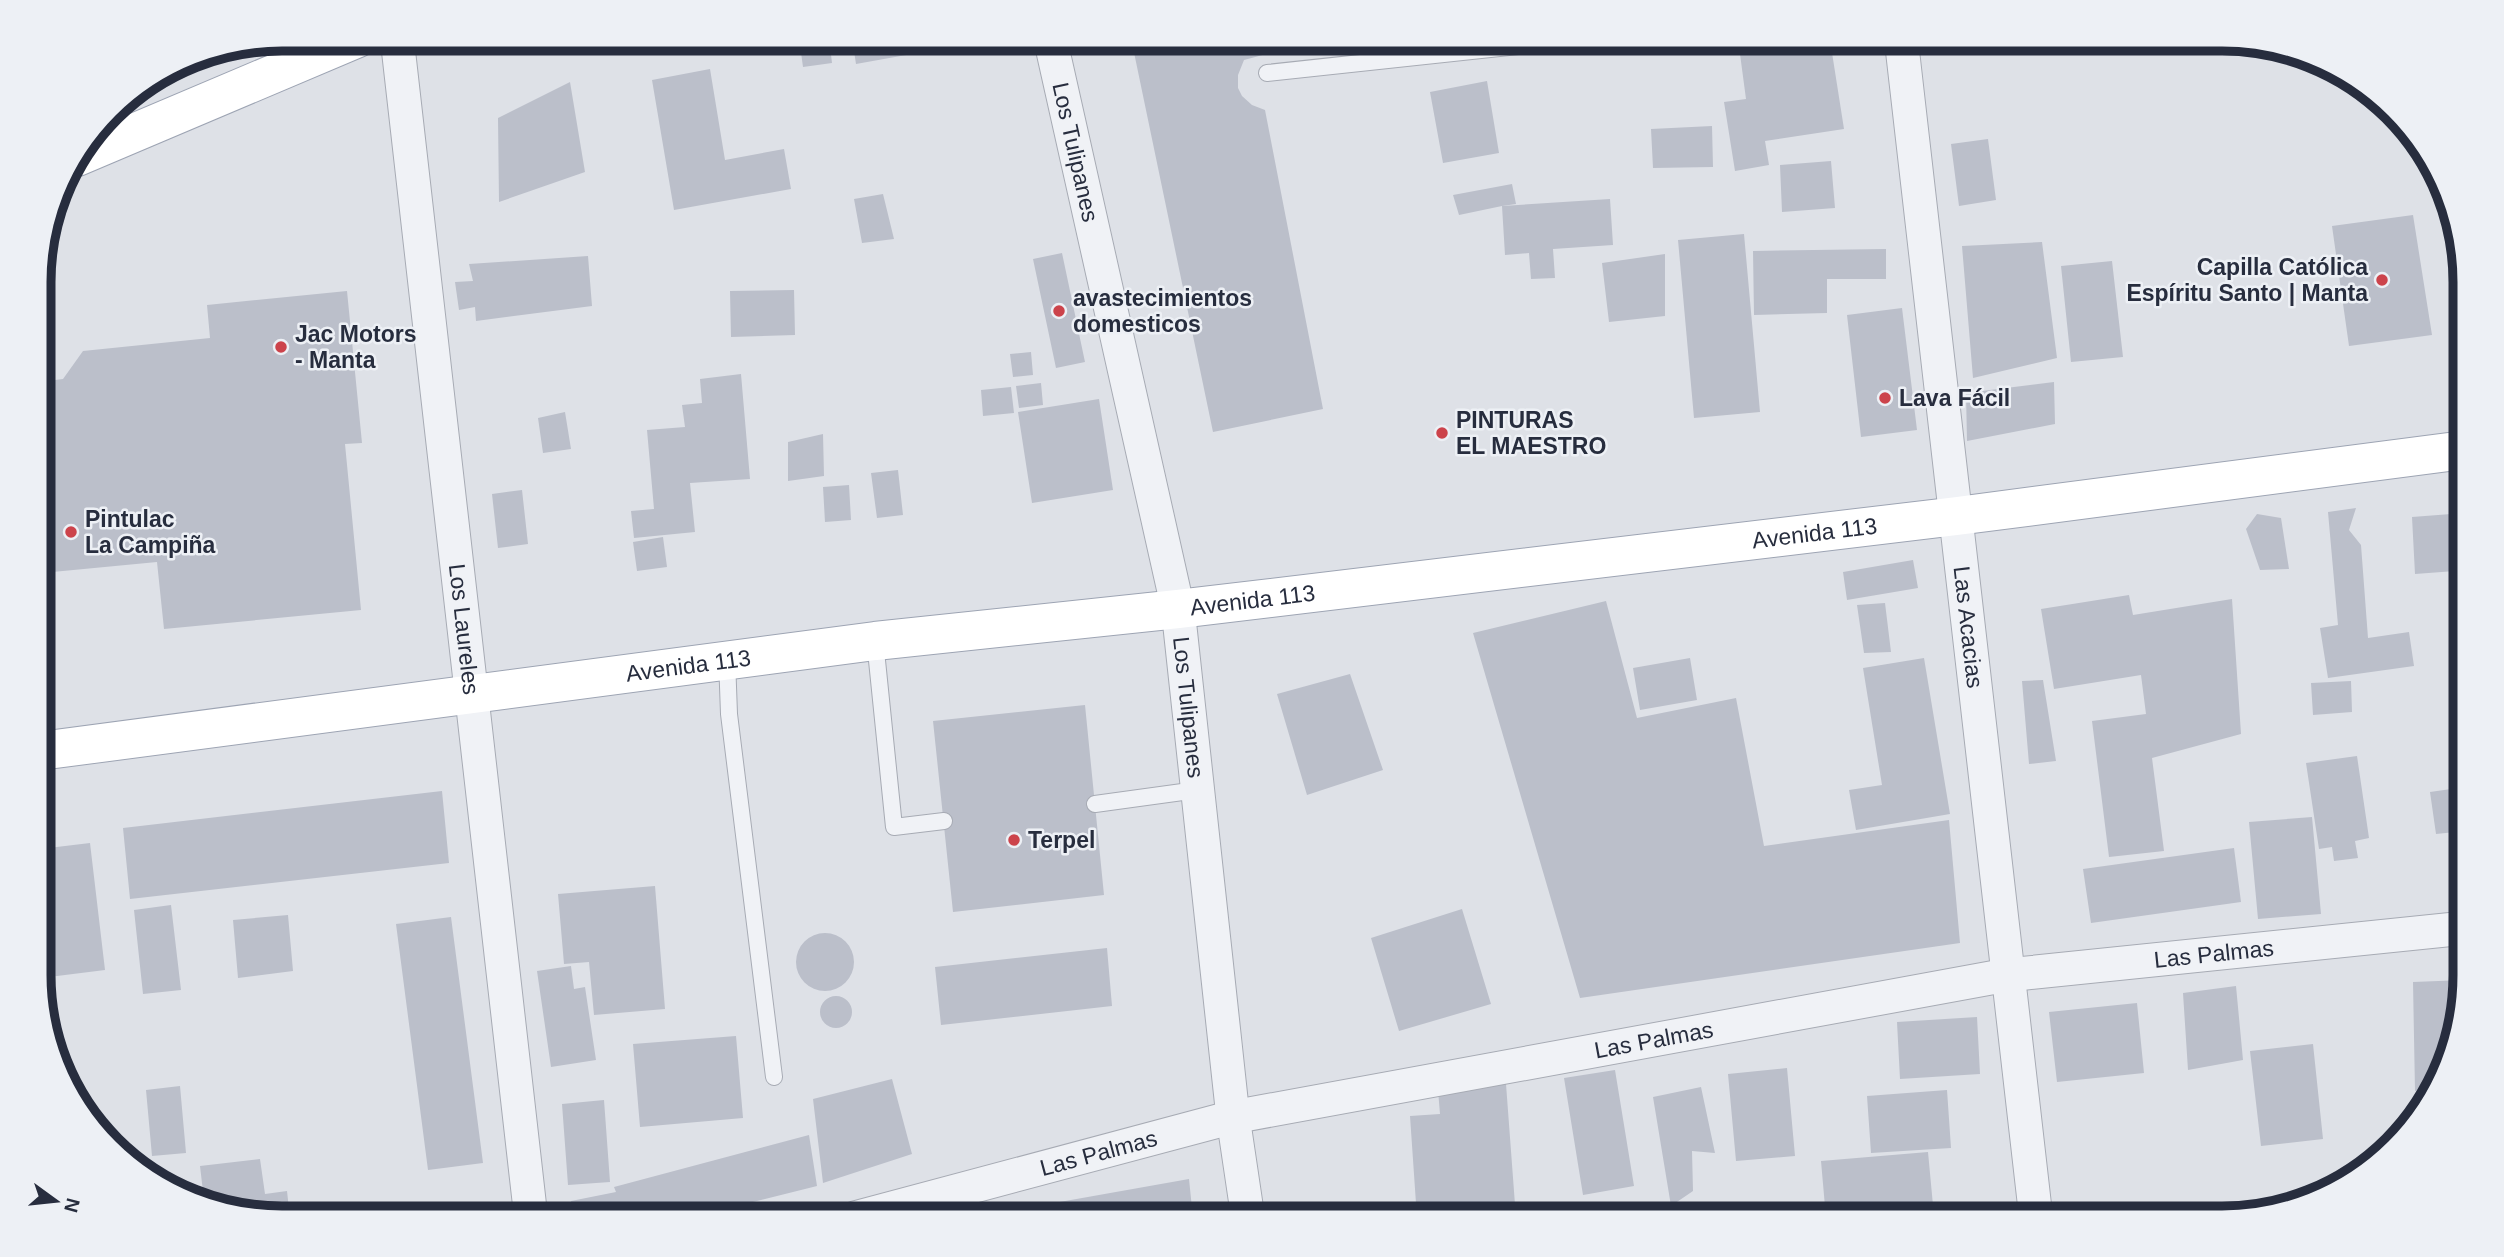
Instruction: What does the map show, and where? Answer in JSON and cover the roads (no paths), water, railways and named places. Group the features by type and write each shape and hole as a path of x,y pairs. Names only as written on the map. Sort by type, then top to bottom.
{"main road":[{"path":"93,150 327,51"},
{"name":"Avenida 113","path":"51,750 727,659 1178,609 1957,516 2453,451"}],"street":[{"name":"Los Laureles","path":"398,51 530,1206"},
{"name":"Los Tulipanes","path":"1053,51 1178,609 1233,1117 1246,1206"},
{"name":"Las Acacias","path":"1903,51 2035,1206"},
{"name":"Las Palmas","path":"900,1206 1233,1117 2007,975 2453,929"}],"lane":[{"path":"1266,73 1471,51"},
{"path":"876,641 894,827 944,821"},
{"path":"727,659 729,714 774,1077"},
{"path":"1095,804 1196,790"}],"place":[{"name":"Capilla Católica Espíritu Santo | Manta","path":"2382,280"},
{"name":"avastecimientos domesticos","path":"1059,311"},
{"name":"Jac Motors - Manta","path":"281,347"},
{"name":"Lava Fácil","path":"1885,398"},
{"name":"PINTURAS EL MAESTRO","path":"1442,433"},
{"name":"Pintulac La Campiña","path":"71,532"},
{"name":"Terpel","path":"1014,840"}]}
